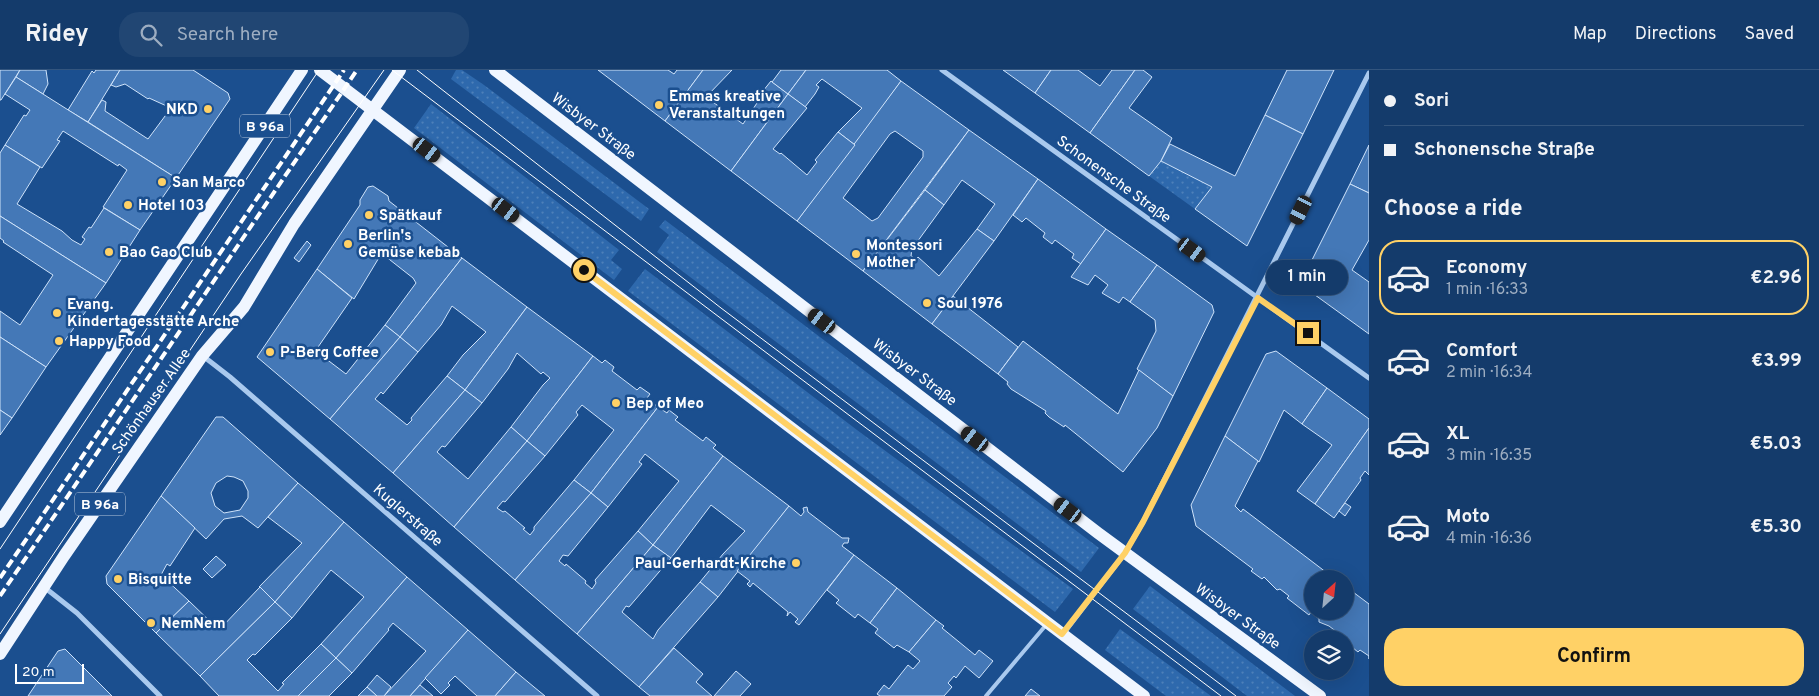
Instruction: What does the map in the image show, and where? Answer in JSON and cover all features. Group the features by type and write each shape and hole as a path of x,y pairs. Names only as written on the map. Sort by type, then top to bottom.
{"main road":[{"name":"B 96a","path":"0,522 302,70"},
{"path":"320,70 373,108 1144,696"},
{"name":"Schönhauser Allee","path":"0,654 202,356 244,307 294,224 400,70"},
{"name":"Wisbyer Straße","path":"495,70 1125,553 1320,696"}],"street":[{"name":"Schonensche Straße","path":"942,70 1369,378"},
{"path":"1062,634 1125,553 1143,522 1258,298 1369,73"},
{"name":"Kuglerstraße","path":"202,356 230,377 596,696"},
{"path":"44,587 77,613 160,696"}],"lane":[{"path":"986,696 1047,623"}],"shaded area":[{"path":"456,70 462,70 484,85 649,209 641,221 451,79"},
{"path":"431,104 619,250 611,260 622,269 614,280 414,128"},
{"path":"1161,161 1212,187 1195,209 1149,176"},
{"path":"665,220 1099,548 1081,572 657,252 669,235 659,227"},
{"path":"645,269 857,430 1073,589 1055,612 628,291"},
{"path":"1150,586 1295,696 1247,696 1133,609"},
{"path":"1120,629 1211,696 1166,696 1105,650"}],"building":[{"path":"0,70 20,70 1,100 0,100"},
{"path":"20,70 46,70 48,84 43,94 16,77"},
{"path":"96,70 120,70 88,122 68,110 92,71 94,73"},
{"path":"120,70 193,70 228,93 230,99 176,178 88,122 102,100 106,102 105,111 148,139 171,108 148,99 125,84 116,87 111,85"},
{"path":"598,70 668,70 674,74 677,70 703,70 665,121"},
{"path":"703,70 732,70 706,97 743,124 757,103 755,101 771,81 788,94 731,171 665,121"},
{"path":"781,70 806,70 788,94 772,82"},
{"path":"806,70 887,70 901,81 855,145 838,132 862,108 822,79 816,85 819,87 805,107 788,94"},
{"path":"1003,70 1051,70 1035,93"},
{"path":"1051,70 1078,70 1100,86 1112,70 1135,70 1090,133 1035,93"},
{"path":"1135,70 1143,70 1152,77 1129,108 1172,138 1161,161 1149,176 1090,133"},
{"path":"1287,70 1334,70 1303,134 1265,115"},
{"path":"16,77 176,178 140,230 103,207 127,170 119,164 118,166 63,131 57,140 60,141 42,168 5,145 24,115 26,116 30,110 5,94"},
{"path":"901,81 969,130 863,271 797,221","holes":["895,131 923,151 923,157 878,218 872,221 843,198 890,134"]},
{"path":"788,94 807,108 773,149 781,153 807,175 817,162 815,160 838,132 855,145 797,221 731,171"},
{"path":"1265,115 1303,134 1247,246 1195,209 1212,187 1161,161 1170,144 1235,176"},
{"path":"969,130 1038,179 994,241 977,229 995,204 962,180 944,205 925,190"},
{"path":"5,145 40,167 17,204 62,231 72,240 81,245 85,239 82,237 89,227 91,228 104,208 140,230 106,283 0,216 0,153"},
{"path":"1369,145 1369,193 1350,184"},
{"path":"1038,179 1106,229 1081,264 1072,258 1074,254 1055,240 1052,244 1043,237 1045,233 1026,218 1022,222 1013,215"},
{"path":"1350,184 1369,193 1369,240 1352,270 1369,282 1369,334 1304,287 1302,280"},
{"path":"373,186 388,196 389,201 462,258 400,337 385,325 416,283 413,278 385,256 380,256 354,299 317,269 360,205 360,200 368,187"},
{"path":"925,190 944,205 912,249 911,256 916,259 918,257 939,276 977,229 994,241 932,324 863,271"},
{"path":"0,216 106,283 46,367 0,337 0,311 20,325 53,275 3,242 0,238"},
{"path":"1106,229 1157,265 1130,302 1123,297 1119,303 1102,293 1108,285 1095,275 1088,285 1071,277"},
{"path":"307,241 311,245 299,262 294,258"},
{"path":"462,258 527,307 465,390 447,376 463,355 486,332 452,306 441,325 418,352 400,337"},
{"path":"1157,265 1212,305 1214,312 1173,396 1137,369 1156,331 1155,320 1130,302"},
{"path":"317,269 352,298 316,350 321,355 346,374 385,325 400,337 330,419 257,357"},
{"path":"953,296 1018,347 998,374 932,324"},
{"path":"527,307 593,356 527,441 511,427 550,378 543,372 541,374 517,353 508,369 482,403 465,390"},
{"path":"0,337 46,367 12,418 0,410"},
{"path":"400,337 418,352 383,394 381,392 375,399 407,425 447,376 465,390 393,473 330,419"},
{"path":"1023,341 1118,414 1139,370 1173,396 1157,428 1123,472 1065,425 1064,427 1049,417 1045,413 1046,411 1011,389 1007,384 1008,382 998,374"},
{"path":"1276,351 1327,388 1302,424 1284,410 1259,462 1225,436 1266,354"},
{"path":"593,356 602,363 605,360 614,367 612,371 637,390 640,387 650,394 647,398 658,407 591,493 574,480 614,430 582,405 576,412 578,415 545,456 527,441"},
{"path":"1327,388 1369,419 1369,428 1315,504 1297,491 1332,445 1302,424"},
{"path":"465,390 482,403 445,447 442,446 437,452 468,479 511,427 527,441 454,527 393,473"},
{"path":"658,407 667,413 669,410 678,417 675,420 703,441 706,437 716,445 713,448 723,456 653,545 638,531 679,481 645,454 639,462 642,464 608,507 591,493"},
{"path":"0,410 12,418 0,435"},
{"path":"216,417 223,417 298,483 258,528 242,516 224,519 206,539 161,496","holes":["227,476 243,481 248,491 248,498 240,510 224,513 215,506 211,493 216,483"]},
{"path":"1369,428 1369,475 1365,471 1360,478 1361,480 1334,518 1315,504"},
{"path":"1225,436 1258,461 1235,506 1241,512 1243,509 1323,570 1304,570 1304,611 1287,598 1289,596 1280,589 1277,590 1264,577 1262,579 1251,571 1253,569 1196,526 1191,505"},
{"path":"527,441 545,456 505,502 503,501 497,508 503,512 505,511 525,528 523,529 530,535 534,527 574,480 591,493 515,580 454,527"},
{"path":"723,456 789,506 718,597 700,582 745,531 711,505 671,558 653,545"},
{"path":"298,483 344,522 275,602 259,587 302,543 268,517"},
{"path":"591,493 608,507 568,556 563,555 559,561 565,566 566,564 586,581 585,583 592,589 596,583 595,580 638,531 653,545 577,634 515,580"},
{"path":"161,496 195,528 170,566 167,564 161,575 189,601 156,633 107,584 106,576"},
{"path":"1345,503 1351,507 1345,516 1339,511"},
{"name":"Paul-Gerhardt-Kirche","path":"789,506 801,516 804,512 803,508 807,507 808,512 842,538 849,538 848,543 844,543 842,546 854,555 799,625 795,622 798,619 790,612 787,616 788,612 753,583 750,587 747,584 750,581 737,571"},
{"path":"344,522 407,577 336,658 321,644 364,597 331,570 292,618 275,602"},
{"path":"653,545 671,558 629,607 626,606 622,612 653,639 658,630 700,582 718,597 639,687 577,634"},
{"path":"854,555 897,588 870,623 858,614 855,618 836,603 839,600 827,590"},
{"path":"216,556 226,565 212,578 203,569"},
{"path":"407,577 468,630 410,696 384,696 426,651 393,623 352,673 336,658"},
{"path":"260,587 275,602 200,676 156,633 189,601 219,630"},
{"path":"897,588 936,620 909,652 897,645 894,648 875,633 878,629 870,623"},
{"path":"1354,593 1369,604 1369,656 1360,650 1358,652 1354,649 1354,630 1334,630 1319,622 1319,620 1354,620"},
{"path":"275,602 292,618 255,655 253,654 247,660 278,691 284,684 282,683 321,644 336,658 298,696 219,696 200,676"},
{"path":"936,620 944,626 942,628 975,655 979,650 993,661 979,678 965,666 956,678 954,676 948,683 952,687 944,696 880,696 877,694 884,685 889,689 908,665 913,669 920,661 909,652"},
{"path":"468,630 516,672 495,696 477,696 455,676 448,683 450,685 441,694 425,678"},
{"path":"674,648 703,674 696,682 712,696 650,696 639,687"},
{"path":"65,649 112,696 28,696 58,651"},
{"path":"336,658 352,673 329,696 298,696"},
{"path":"736,671 751,684 740,696 714,696"},
{"path":"516,672 534,687 545,696 495,696"},
{"path":"377,675 391,687 384,696 377,696 367,687"},
{"path":"420,685 433,696 410,696"},
{"path":"367,687 377,696 358,696"},
{"path":"1031,689 1040,696 1025,696"}],"tram line":[{"path":"0,549 319,70"},
{"path":"0,634 241,274 384,70"},
{"path":"392,70 1221,696"},
{"path":"417,70 721,308 1236,696"}],"railway":[{"path":"0,578 344,70"},
{"path":"0,596 357,70"}],"place":[{"name":"Emmas kreative Veranstaltungen","path":"659,105"},
{"name":"NKD","path":"208,109"},
{"name":"San Marco","path":"162,182"},
{"name":"Hotel 103","path":"128,205"},
{"name":"Spätkauf","path":"369,215"},
{"name":"Berlin's Gemüse kebab","path":"348,244"},
{"name":"Bao Gao Club","path":"109,252"},
{"name":"Montessori Mother","path":"856,254"},
{"name":"Soul 1976","path":"927,303"},
{"name":"Evang. Kindertagesstätte Arche","path":"57,313"},
{"name":"Happy Food","path":"59,341"},
{"name":"P-Berg Coffee","path":"270,352"},
{"name":"Bep of Meo","path":"616,403"},
{"name":"Paul-Gerhardt-Kirche","path":"796,563"},
{"name":"Bisquitte","path":"118,579"},
{"name":"NemNem","path":"151,623"}],"route":[{"path":"584,270 1062,634 1125,553 1143,522 1258,298 1308,333"}]}
